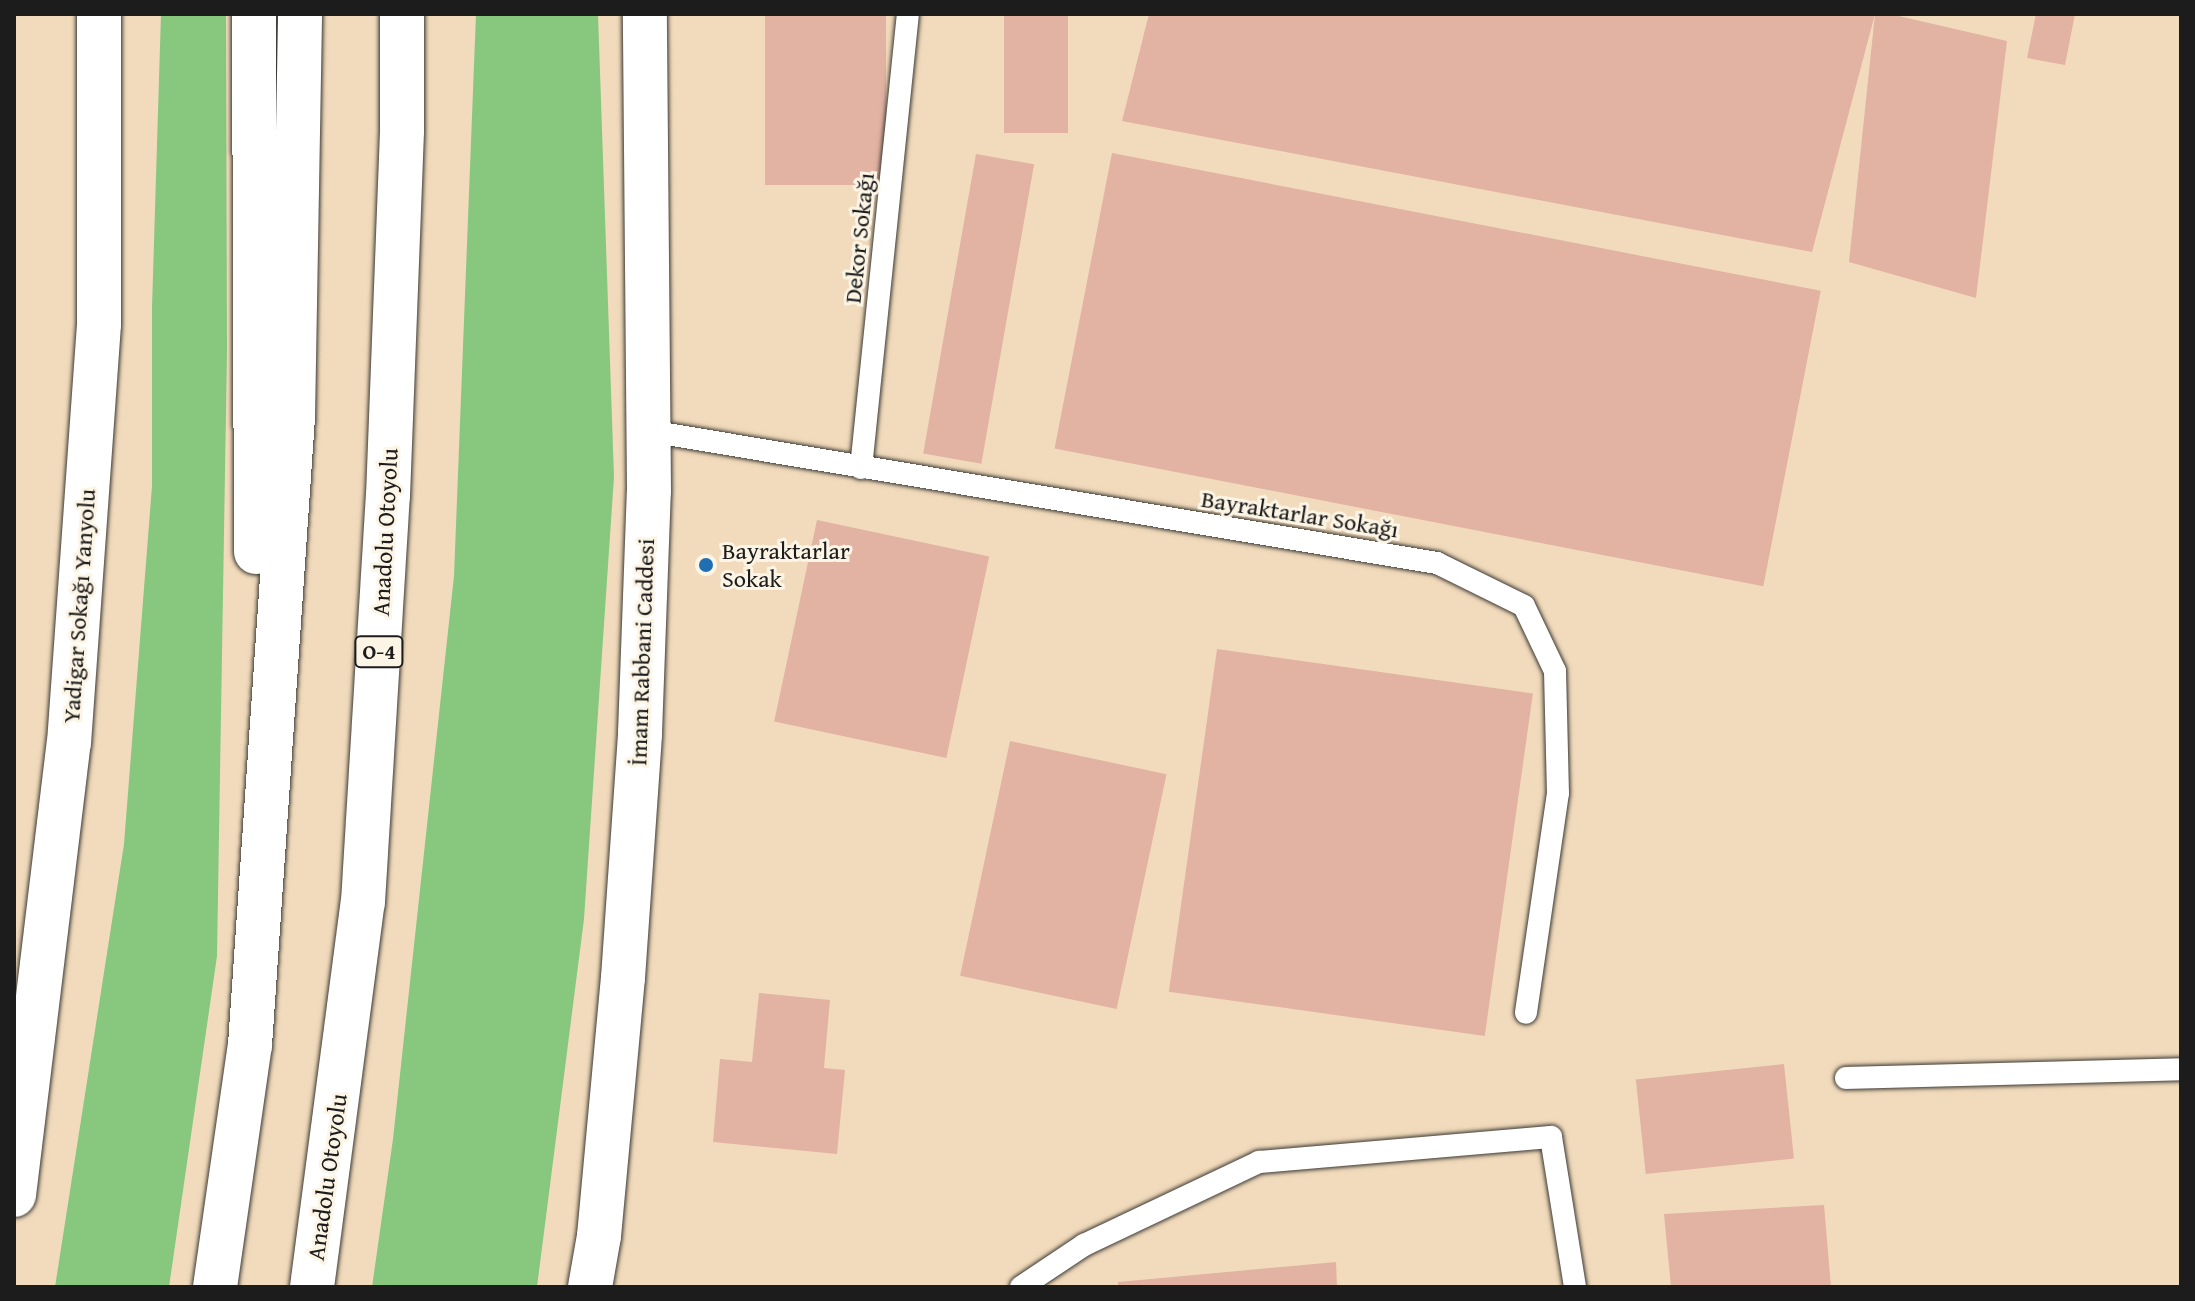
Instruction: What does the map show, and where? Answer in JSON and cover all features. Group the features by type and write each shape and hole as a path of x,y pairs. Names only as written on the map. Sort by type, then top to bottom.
{"main road":[{"name":"Yadigar Sokağı Yanyolu","path":"14,1195 69,743 98,339 99,14"},
{"path":"250,1045 258,418 254,14"},
{"path":"215,1287 250,1045 293,418 300,14"},
{"name":"Anadolu Otoyolu","path":"312,1287 363,902 388,496 401,147 402,14"},
{"name":"İmam Rabbani Caddesi","path":"587,1287 599,1236 623,978 640,733 649,431 645,14"}],"lane":[{"name":"Dekor Sokağı","path":"861,468 908,14"},
{"name":"Bayraktarlar Sokağı","path":"649,431 1437,563 1524,606 1555,671 1558,793 1526,1013"},
{"path":"1846,1078 2181,1069"},
{"path":"1021,1287 1084,1245 1259,1162 1551,1137 1575,1287"}],"green space":[{"path":"161,14 226,14 227,352 217,956 169,1287 55,1287 124,844 152,486 152,307"},
{"path":"476,14 598,14 614,477 584,919 537,1287 372,1287 393,1139 454,576"}],"building":[{"path":"765,14 886,14 886,185 765,185"},
{"path":"1004,14 1068,14 1068,133 1004,133"},
{"path":"1149,14 1875,14 1812,252 1122,121"},
{"path":"1875,14 1890,14 2007,41 1976,298 1849,262"},
{"path":"2036,14 2075,14 2065,65 2027,58"},
{"path":"1112,153 1821,291 1763,586 1055,448"},
{"path":"976,154 1034,164 981,464 923,453"},
{"path":"817,520 989,557 946,758 774,721"},
{"path":"1217,649 1533,693 1485,1036 1169,992"},
{"path":"1010,741 1167,774 1117,1009 960,976"},
{"path":"759,993 830,1000 824,1068 845,1070 837,1154 713,1142 720,1059 752,1062"},
{"path":"1784,1064 1794,1158 1646,1174 1636,1080"},
{"path":"1824,1205 1831,1287 1671,1287 1664,1214"},
{"path":"1336,1262 1337,1287 1118,1287 1118,1282"}],"place":[{"name":"Bayraktarlar Sokak","path":"706,565"}]}
